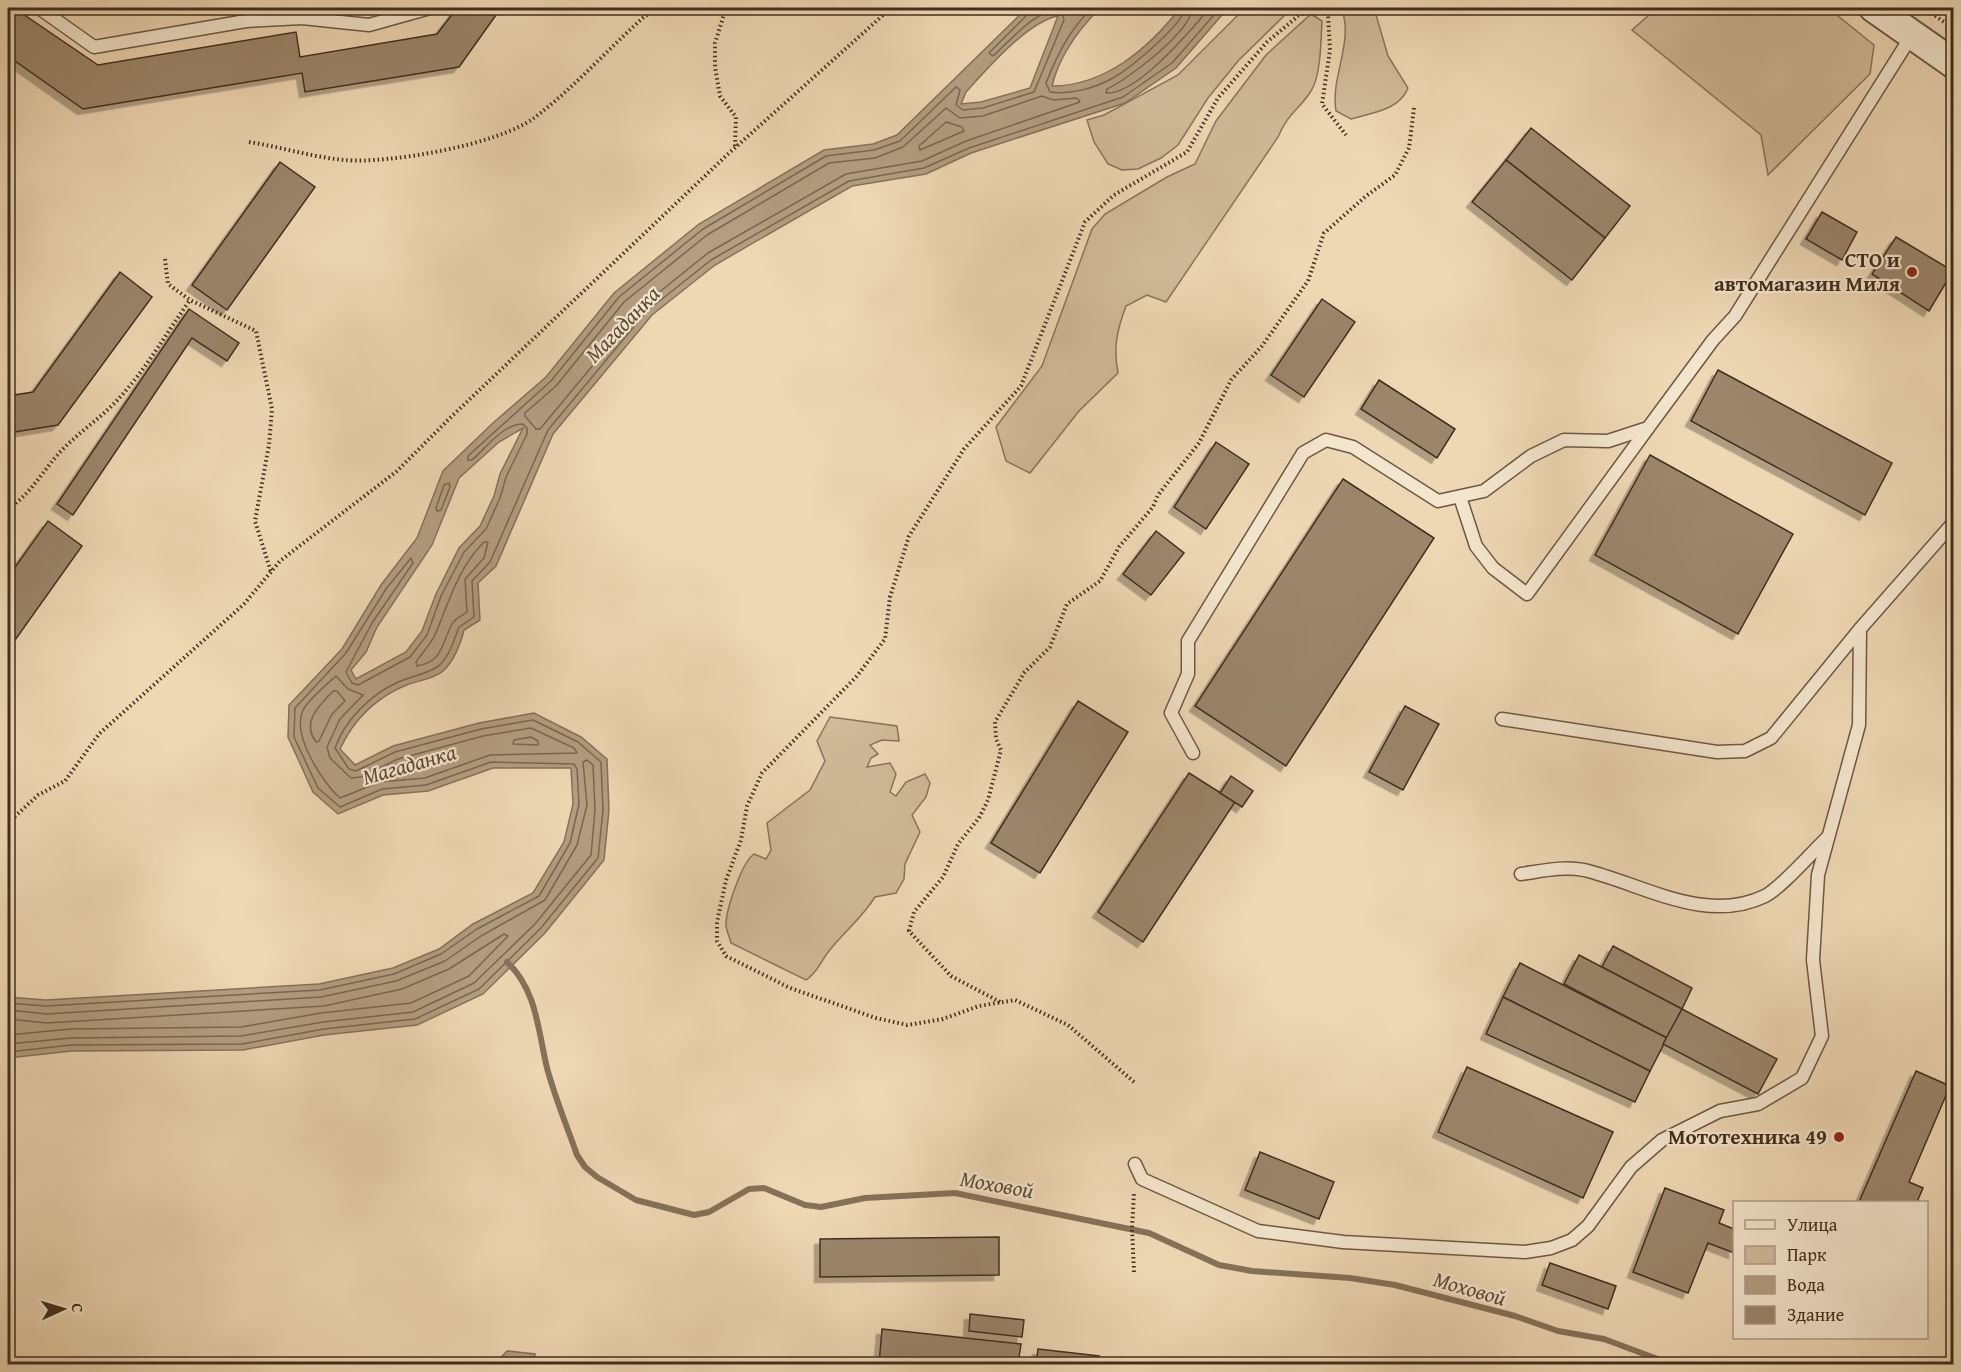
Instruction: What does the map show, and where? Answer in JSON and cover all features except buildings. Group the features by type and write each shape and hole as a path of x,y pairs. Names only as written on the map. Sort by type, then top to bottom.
{"street":[{"path":"1874,8 1953,64"}],"lane":[{"path":"39,8 94,47 246,21 302,18 369,25 430,8"},
{"path":"1460,497 1476,546 1493,568 1527,594 1713,340 1735,316 1912,36"},
{"path":"1193,753 1171,713 1188,674 1188,641 1303,453 1326,440 1353,447 1438,501 1484,491 1531,456 1564,440 1608,441 1648,428"},
{"path":"1502,719 1717,752 1745,751 1771,738 1860,629 1953,522"},
{"path":"1135,1164 1142,1179 1258,1231 1343,1242 1526,1252 1551,1248 1572,1240 1588,1226 1631,1167 1662,1140 1720,1111 1758,1104 1802,1078 1822,1036 1813,960 1818,875 1859,725 1860,629"},
{"path":"1521,874 1559,868 1583,870 1691,904 1735,907 1767,895 1829,836"}],"path":[{"path":"249,142 344,160 379,160 444,151 482,141 532,119 645,16 662,8"},
{"path":"726,8 716,43 715,67 720,96 736,117 735,147"},
{"path":"8,823 38,795 64,781 99,734 244,604 280,561 398,471 451,417 735,147 891,8"},
{"path":"1134,1082 1068,1025 1015,1000 979,1006 943,1019 907,1025 876,1018 790,988 726,956 717,941 717,922 726,880 741,840 747,806 762,773 857,676 885,639 890,597 909,536 964,448 1021,386 1085,222 1114,195 1187,152 1218,98 1267,42 1298,16 1316,8 1328,15 1330,50 1322,104 1346,135"},
{"path":"1924,8 1953,29"},
{"path":"8,196 12,105"},
{"path":"1001,1002 951,976 909,931 914,912 943,877 958,844 979,818 988,800 1001,750 996,739 995,722 1031,663 1050,647 1067,604 1085,594 1105,574 1119,547 1199,443 1231,380 1262,346 1308,280 1324,232 1395,175 1408,148 1414,108"},
{"path":"165,259 168,284 190,300 256,331 272,409 269,446 255,521 271,572"},
{"path":"8,508 22,501 38,476 67,445 121,396 146,367 190,300"},
{"path":"1134,1272 1132,1229 1135,1164"}],"green space":[{"path":"1245,8 1292,8 1238,61 1208,98 1178,145 1161,158 1138,169 1122,170 1108,164 1094,142 1087,120 1104,115 1178,75"},
{"path":"1341,8 1374,8 1388,56 1408,88 1399,101 1392,106 1351,119 1336,111 1336,85 1345,33 1345,20"},
{"path":"1657,8 1828,8 1874,45 1870,74 1768,175 1761,135 1632,30"},
{"path":"1311,14 1322,21 1321,47 1317,76 1307,97 1286,122 1166,302 1147,295 1126,306 1117,339 1118,373 1079,411 1030,473 1006,461 996,427 1042,366 1092,229 1105,214 1167,177 1195,164 1216,121 1266,55"},
{"path":"830,717 897,726 899,741 882,740 870,745 878,754 871,758 867,767 890,763 896,774 890,792 896,796 906,782 925,774 930,783 926,797 912,815 920,832 905,864 904,879 896,893 875,897 806,980 731,943 726,925 732,898 749,859 754,854 766,859 771,850 767,823 810,790 825,761 817,741"}],"water":[{"name":"Магаданка","path":"1027,8 1100,8 1071,44 1055,75 1052,86 1071,84 1108,72 1140,50 1180,8 1228,8 1176,68 1125,103 971,153 926,174 852,186 715,265 652,315 553,434 496,566 478,583 480,620 464,630 456,652 443,671 398,689 377,702 352,728 340,749 355,765 393,746 479,723 534,713 581,737 607,759 609,810 604,860 545,933 483,994 417,1025 324,1035 243,1050 72,1051 8,1058 8,997 46,1000 319,984 393,968 439,949 473,924 533,893 564,842 573,804 571,768 493,768 428,791 383,795 338,814 313,792 288,737 289,705 342,649 381,585 417,538 443,471 494,422 546,377 614,293 699,224 824,150 873,144 897,135","holes":["1058,16 1030,88 981,102 961,104 966,92 1008,48 1034,27","523,428 500,474 494,496 480,526 459,548 436,594 422,631 406,652 356,679 351,670 366,652 377,627 432,545 459,478 499,442"]},
{"path":"507,1351 535,1354 533,1364 495,1364"}],"waterway":[{"name":"Моховой","path":"507,962 525,985 530,998 550,1079 577,1155 585,1167 597,1177 636,1200 694,1215 709,1212 749,1189 764,1188 805,1205 821,1207 865,1198 955,1193 1149,1233 1219,1265 1252,1271 1350,1278 1395,1285 1515,1316 1558,1331 1604,1339 1671,1364"}],"place":[{"name":"СТО и автомагазин Миля","path":"1912,272"},
{"name":"Мототехника 49","path":"1839,1137"}]}
